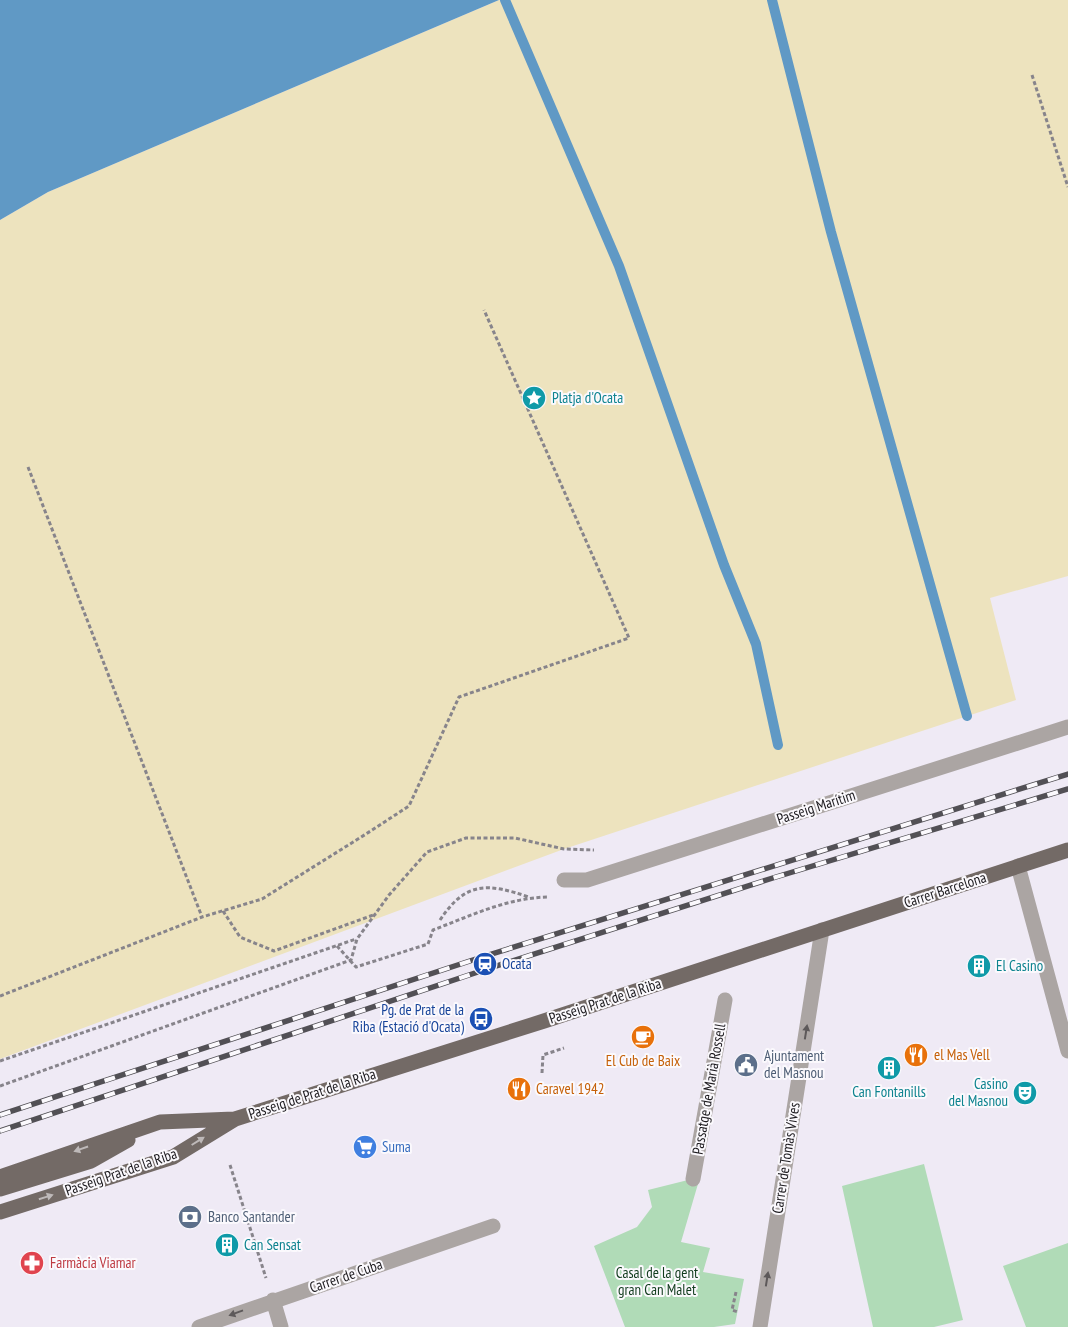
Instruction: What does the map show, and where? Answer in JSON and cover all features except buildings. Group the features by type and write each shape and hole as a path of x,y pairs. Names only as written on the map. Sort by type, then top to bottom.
{"main road":[{"name":"Carrer Barcelona","path":"822,930 1068,850"},
{"name":"Passeig Prat de la Riba","path":"388,1070 822,930"},
{"name":"Passeig de Prat de la Riba","path":"235,1119 388,1070"},
{"name":"Passeig Prat de la Riba","path":"0,1212 173,1157 235,1119"},
{"path":"0,1176 160,1122 235,1119"},
{"path":"0,1189 91,1161 160,1122"}],"street":[{"name":"Passeig Marítim","path":"564,880 587,880 1068,727"},
{"path":"1018,866 1068,1051"},
{"name":"Carrer de Tomàs Vives","path":"760,1327 822,930"},
{"name":"Passatge de Marià Rossell","path":"692,1179 725,1000"},
{"name":"Carrer de Cuba","path":"199,1327 493,1226"},
{"path":"273,1300 282,1327"}],"path":[{"path":"1032,75 1068,186"},
{"path":"0,996 202,917 262,899 409,806 459,697 629,638 484,310"},
{"path":"28,467 202,917"},
{"path":"351,960 357,939 389,895 427,852 466,838 516,838 564,849"},
{"path":"337,946 356,967 428,944 433,930 499,905 530,897 510,890 487,888 468,890 452,902 440,920"},
{"path":"223,911 240,937 274,951 376,914"},
{"path":"0,1061 357,939"},
{"path":"0,1086 351,960"},
{"path":"542,1073 543,1055 564,1048"},
{"path":"230,1165 273,1300"},
{"path":"736,1292 732,1310 738,1312"}],"green space":[{"path":"924,1164 963,1320 934,1327 873,1327 842,1186"},
{"name":"Casal de la gent gran Can Malet","path":"700,1177 681,1242 710,1248 703,1272 744,1279 735,1324 714,1327 625,1327 594,1246 637,1227 652,1207 648,1190"},
{"path":"1068,1243 1068,1327 1026,1327 1003,1266"}],"sand":[{"name":"Platja d'Ocata","path":"499,0 1068,0 1068,576 990,598 1016,700 564,849 0,1059 0,220 48,192"}],"water":[{"path":"0,0 499,0 48,192 0,220"}],"waterway":[{"path":"505,0 619,266 724,565 756,644 778,745"},
{"path":"772,0 831,232 967,716"}],"railway":[{"path":"0,1115 482,957 1068,774"},
{"path":"0,1131 487,969 776,877 1068,789"}],"place":[{"name":"Platja d'Ocata","path":"534,398"},
{"name":"Ocata","path":"485,964"},
{"name":"El Casino","path":"979,966"},
{"name":"Pg. de Prat de la Riba (Estació d'Ocata)","path":"481,1019"},
{"name":"El Cub de Baix","path":"643,1037"},
{"name":"el Mas Vell","path":"916,1055"},
{"name":"Ajuntament del Masnou","path":"746,1065"},
{"name":"Can Fontanills","path":"889,1068"},
{"name":"Caravel 1942","path":"519,1089"},
{"name":"Casino del Masnou","path":"1025,1093"},
{"name":"Suma","path":"365,1147"},
{"name":"Banco Santander","path":"190,1217"},
{"name":"Can Sensat","path":"227,1245"},
{"name":"Farmàcia Viamar","path":"32,1263"}]}
